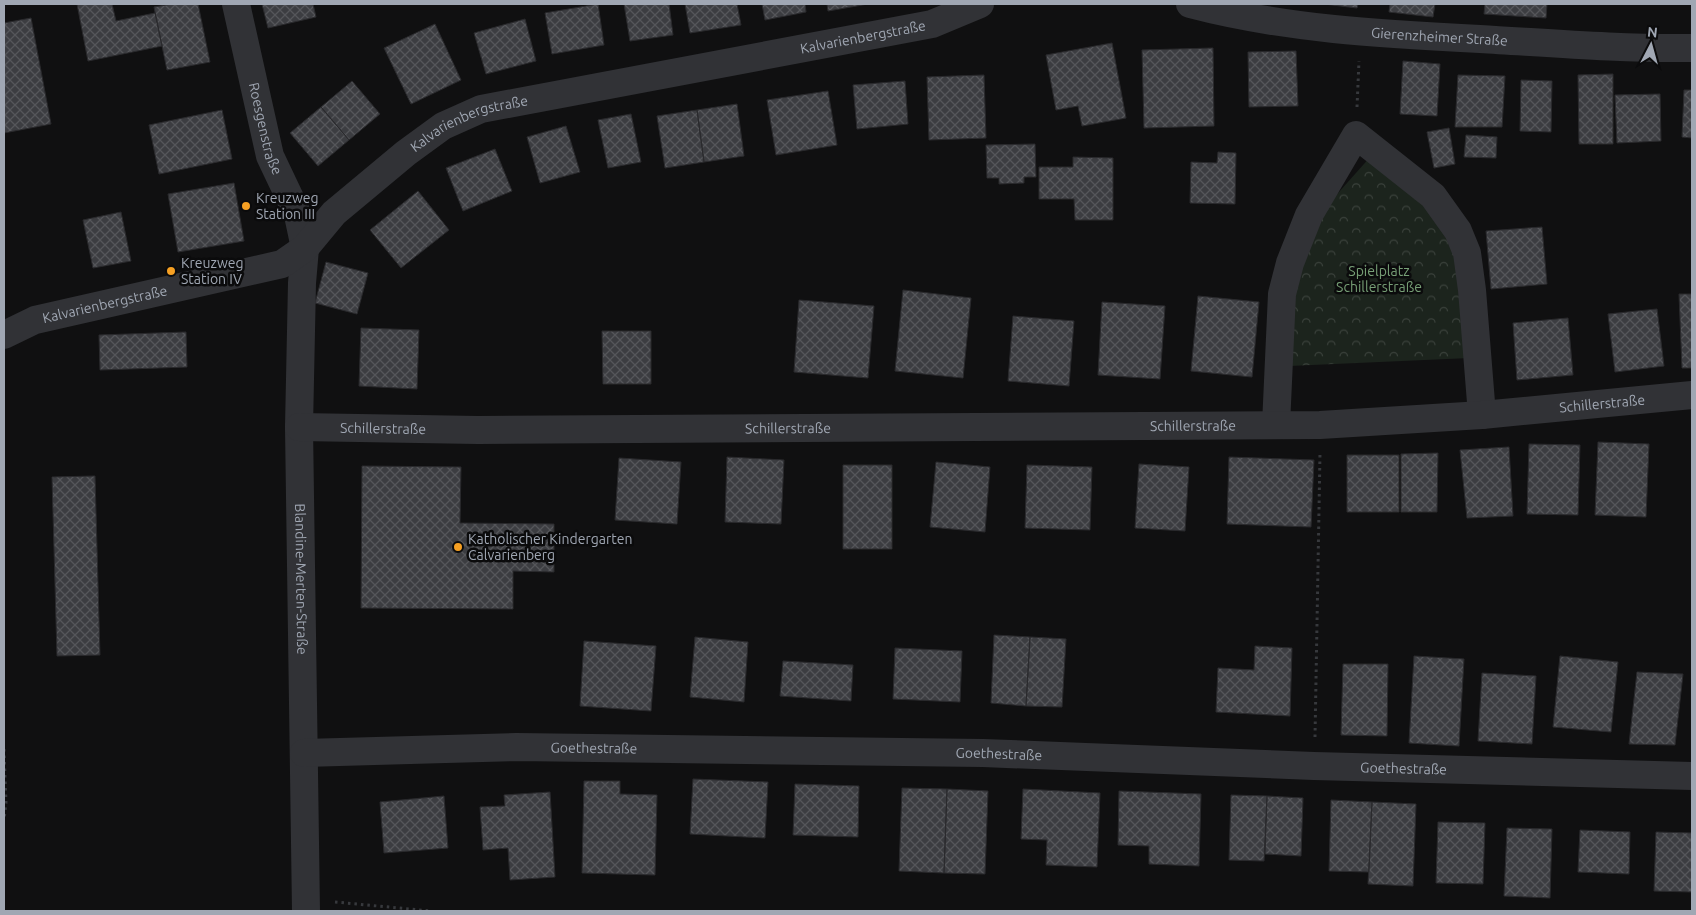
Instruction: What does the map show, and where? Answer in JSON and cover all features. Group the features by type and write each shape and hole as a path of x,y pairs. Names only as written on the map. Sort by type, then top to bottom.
{"street":[{"name":"Roesgenstraße","path":"236,4 270,156 298,215 305,248"},
{"name":"Kalvarienbergstraße","path":"4,335 35,320 282,264 305,248 334,213 406,153 443,126 481,109 932,24 980,4"},
{"name":"Gierenzheimer Straße","path":"1190,4 1238,16 1360,33 1642,49 1692,48"},
{"path":"1276,425 1282,294 1290,262 1308,216 1356,135 1433,196 1458,231 1467,253 1471,281 1482,415"},
{"name":"Blandine-Merten-Straße","path":"305,248 302,283 299,427 306,905"},
{"name":"Schillerstraße","path":"299,427 478,430 1320,425 1482,415 1692,395"},
{"name":"Goethestraße","path":"304,753 516,748 983,753 1314,766 1692,776"}],"path":[{"path":"1356,135 1360,33"},
{"path":"1314,766 1320,425"},
{"path":"4,749 6,803 4,820"},
{"path":"306,905 431,911"}],"green space":[{"name":"Spielplatz Schillerstraße","path":"1372,155 1421,197 1457,254 1469,358 1289,366 1294,284 1323,210"}],"building":[{"path":"77,4 112,4 116,21 155,13 162,46 88,61"},
{"path":"172,4 198,4 210,62 167,70 154,7"},
{"path":"262,4 313,4 316,17 268,28"},
{"path":"598,4 604,45 552,54 545,13"},
{"path":"624,4 669,4 673,35 630,41"},
{"path":"685,4 737,4 741,25 690,33"},
{"path":"762,4 805,4 806,12 765,20"},
{"path":"827,4 868,4 828,11"},
{"path":"1324,4 1358,4 1357,8"},
{"path":"1390,4 1435,4 1433,17 1389,12"},
{"path":"1485,4 1547,4 1546,18 1484,14"},
{"path":"31,18 51,124 4,133 4,23"},
{"path":"525,19 536,61 486,74 474,33"},
{"path":"435,24 461,80 411,104 384,48"},
{"path":"1112,43 1126,118 1082,126 1078,106 1056,110 1046,55"},
{"path":"1213,48 1214,126 1144,128 1142,50"},
{"path":"1296,51 1298,106 1249,107 1248,52"},
{"path":"1403,61 1440,64 1437,116 1400,114"},
{"path":"1613,74 1613,144 1579,144 1578,75"},
{"path":"984,75 986,138 929,140 927,77"},
{"path":"1458,75 1505,76 1502,127 1455,127"},
{"path":"1521,80 1552,81 1551,132 1520,131"},
{"path":"352,81 380,114 349,140 321,107"},
{"path":"905,81 908,124 857,129 853,85"},
{"path":"1684,90 1692,90 1692,138 1682,137"},
{"path":"828,91 837,145 776,155 767,100"},
{"path":"1660,94 1661,141 1617,143 1615,95"},
{"path":"737,104 744,156 704,162 697,110"},
{"path":"321,107 349,140 318,166 290,133"},
{"path":"222,110 232,159 159,174 149,125"},
{"path":"697,110 704,162 665,168 657,116"},
{"path":"631,114 641,162 608,168 598,120"},
{"path":"566,126 580,172 540,183 527,137"},
{"path":"1449,128 1455,164 1434,168 1427,132"},
{"path":"1466,135 1497,137 1496,158 1464,157"},
{"path":"1035,144 1036,177 1024,177 1024,183 999,184 999,178 987,178 986,145"},
{"path":"495,149 512,191 463,211 446,168"},
{"path":"1218,152 1236,153 1235,204 1190,203 1191,162 1217,163"},
{"path":"1073,157 1113,158 1113,220 1075,220 1074,199 1039,199 1039,167 1073,167"},
{"path":"234,183 244,241 178,252 168,194"},
{"path":"418,191 449,230 401,268 370,230"},
{"path":"121,212 131,261 93,268 83,220"},
{"path":"1542,227 1547,284 1491,289 1486,231"},
{"path":"326,262 368,273 357,314 315,303"},
{"path":"903,290 971,298 963,378 895,371"},
{"path":"1679,294 1692,294 1692,368 1682,368"},
{"path":"1198,296 1259,302 1252,377 1191,371"},
{"path":"799,300 874,306 868,378 794,372"},
{"path":"1102,302 1165,306 1160,379 1098,375"},
{"path":"1657,309 1664,366 1615,372 1608,314"},
{"path":"1013,316 1074,321 1069,386 1008,381"},
{"path":"1568,318 1573,375 1517,380 1513,323"},
{"path":"361,328 419,330 417,389 359,386"},
{"path":"602,331 651,331 651,384 603,384"},
{"path":"186,332 187,367 100,370 99,335"},
{"path":"1598,442 1649,444 1646,517 1595,515"},
{"path":"1529,444 1580,445 1578,515 1527,514"},
{"path":"1509,447 1513,516 1467,518 1460,450"},
{"path":"1438,453 1437,512 1401,512 1401,454"},
{"path":"1347,455 1399,455 1399,512 1347,512"},
{"path":"727,457 784,460 781,524 725,522"},
{"path":"1229,457 1314,460 1311,527 1227,524"},
{"path":"619,458 681,462 677,524 615,520"},
{"path":"936,462 990,467 985,532 930,527"},
{"path":"1139,464 1189,467 1185,531 1135,528"},
{"path":"843,465 892,465 892,549 843,549"},
{"path":"1027,465 1092,467 1090,530 1025,528"},
{"name":"Katholischer Kindergarten Calvarienberg","path":"362,466 461,467 460,523 554,524 554,572 513,571 513,609 361,608"},
{"path":"95,476 100,655 57,656 52,477"},
{"path":"994,635 1030,637 1026,706 991,703"},
{"path":"695,637 748,642 744,702 690,697"},
{"path":"1030,637 1066,639 1062,707 1026,706"},
{"path":"584,641 656,646 651,711 580,706"},
{"path":"1255,646 1292,648 1290,716 1216,712 1218,668 1254,670"},
{"path":"895,648 962,651 960,702 893,699"},
{"path":"1414,656 1464,659 1459,746 1409,743"},
{"path":"1560,656 1618,662 1611,732 1553,727"},
{"path":"783,661 853,665 851,701 780,696"},
{"path":"1343,664 1388,664 1387,736 1341,735"},
{"path":"1637,672 1683,674 1675,745 1629,744"},
{"path":"1482,673 1536,676 1532,744 1478,741"},
{"path":"693,779 768,782 765,838 690,834"},
{"path":"584,781 620,781 620,794 657,795 655,875 582,873"},
{"path":"795,784 859,786 858,837 793,835"},
{"path":"902,788 947,789 944,873 899,871"},
{"path":"947,789 988,791 985,874 944,873"},
{"path":"1023,789 1100,793 1097,867 1046,865 1047,840 1021,839"},
{"path":"1119,791 1201,794 1199,866 1149,864 1149,846 1118,845"},
{"path":"550,792 555,877 510,880 508,848 483,850 480,807 505,806 504,795"},
{"path":"1231,795 1267,796 1264,861 1229,860"},
{"path":"444,796 448,848 384,853 380,802"},
{"path":"1267,796 1303,798 1301,856 1265,854"},
{"path":"1331,800 1372,802 1369,872 1329,871"},
{"path":"1372,802 1416,804 1413,886 1368,884"},
{"path":"1438,822 1485,823 1483,884 1436,883"},
{"path":"1507,828 1552,829 1550,898 1504,896"},
{"path":"1580,830 1630,832 1629,874 1578,872"},
{"path":"1656,832 1692,833 1692,892 1654,891"}],"place":[{"name":"Kreuzweg Station III","path":"246,206"},
{"name":"Kreuzweg Station IV","path":"171,271"},
{"name":"Katholischer Kindergarten Calvarienberg","path":"458,547"}]}
